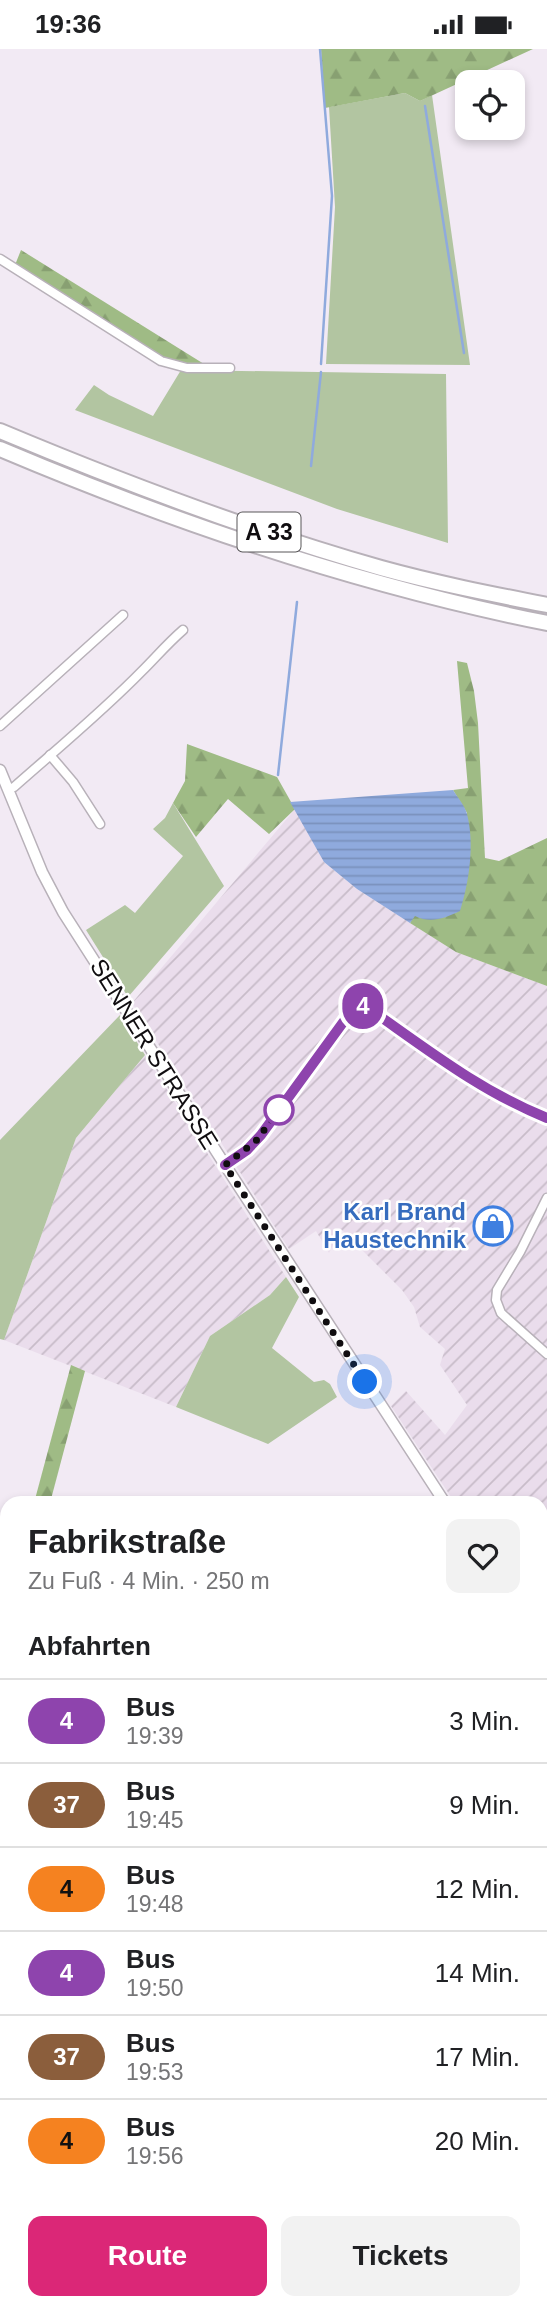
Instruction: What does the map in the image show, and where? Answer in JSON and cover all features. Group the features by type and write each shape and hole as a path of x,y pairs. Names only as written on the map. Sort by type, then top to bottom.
{"highway":[{"name":"A 33","path":"0,431 194,506 302,544 467,589 547,605"},
{"name":"A 33","path":"0,449 101,491 300,561 464,606 547,623"}],"street":[{"path":"0,259 161,361 187,368 230,368"},
{"path":"0,726 123,615"},
{"path":"8,789 15,787 183,630"},
{"path":"50,755 73,782 100,824"},
{"name":"SENNER STRASSE","path":"0,770 51,891 440,1496"},
{"path":"225,1165 247,1150 261,1135 355,1006 360,1005 480,1085 547,1118"},
{"path":"547,1198 497,1290 496,1300 501,1313 547,1354"}],"shaded area":[{"path":"295,809 324,862 357,889 456,952 547,986 547,1496 450,1496 391,1406 406,1391 445,1435 467,1405 440,1365 445,1349 420,1327 414,1307 402,1290 341,1229 329,1253 316,1231 289,1249 132,1003"},
{"path":"145,1055 286,1277 270,1295 210,1336 176,1407 4,1340 76,1138"}],"green space":[{"path":"321,49 533,49 487,70 455,70 455,85 420,101 405,93 325,108"},
{"path":"405,93 420,101 432,95 470,365 326,364 335,207 329,107"},
{"path":"21,250 204,364 186,365 162,359 15,265"},
{"path":"181,370 446,374 448,543 337,509 75,410 94,385 153,416"},
{"path":"457,661 467,663 474,691 485,858 499,861 547,838 547,986 456,952 410,923 467,813 453,790 468,788"},
{"path":"187,744 277,777 295,809 269,834 228,799 196,837 173,803 185,781"},
{"path":"173,803 224,886 128,997 86,930 125,905 135,913 183,856 153,829 165,818"},
{"path":"120,1015 145,1055 76,1138 4,1340 0,1339 0,1140"},
{"path":"286,1277 299,1297 272,1348 314,1382 324,1380 330,1384 337,1397 268,1444 176,1407 210,1336 270,1295"},
{"path":"71,1365 85,1371 52,1496 36,1496"}],"water":[{"path":"453,790 466,811 471,838 468,876 460,911 432,920 415,916 410,923 357,889 324,862 290,802"}],"waterway":[{"path":"320,49 332,196 321,364"},
{"path":"425,106 464,353"},
{"path":"311,466 321,372"},
{"path":"278,775 297,602"}],"bus line":[{"name":"4","path":"225,1165 247,1150 261,1135 351,1009 360,1005 480,1085 547,1118"}],"place":[{"name":"Karl Brand Haustechnik","path":"493,1226"}],"route":[{"path":"279,1110 256,1141 225,1165 365,1382"}]}
